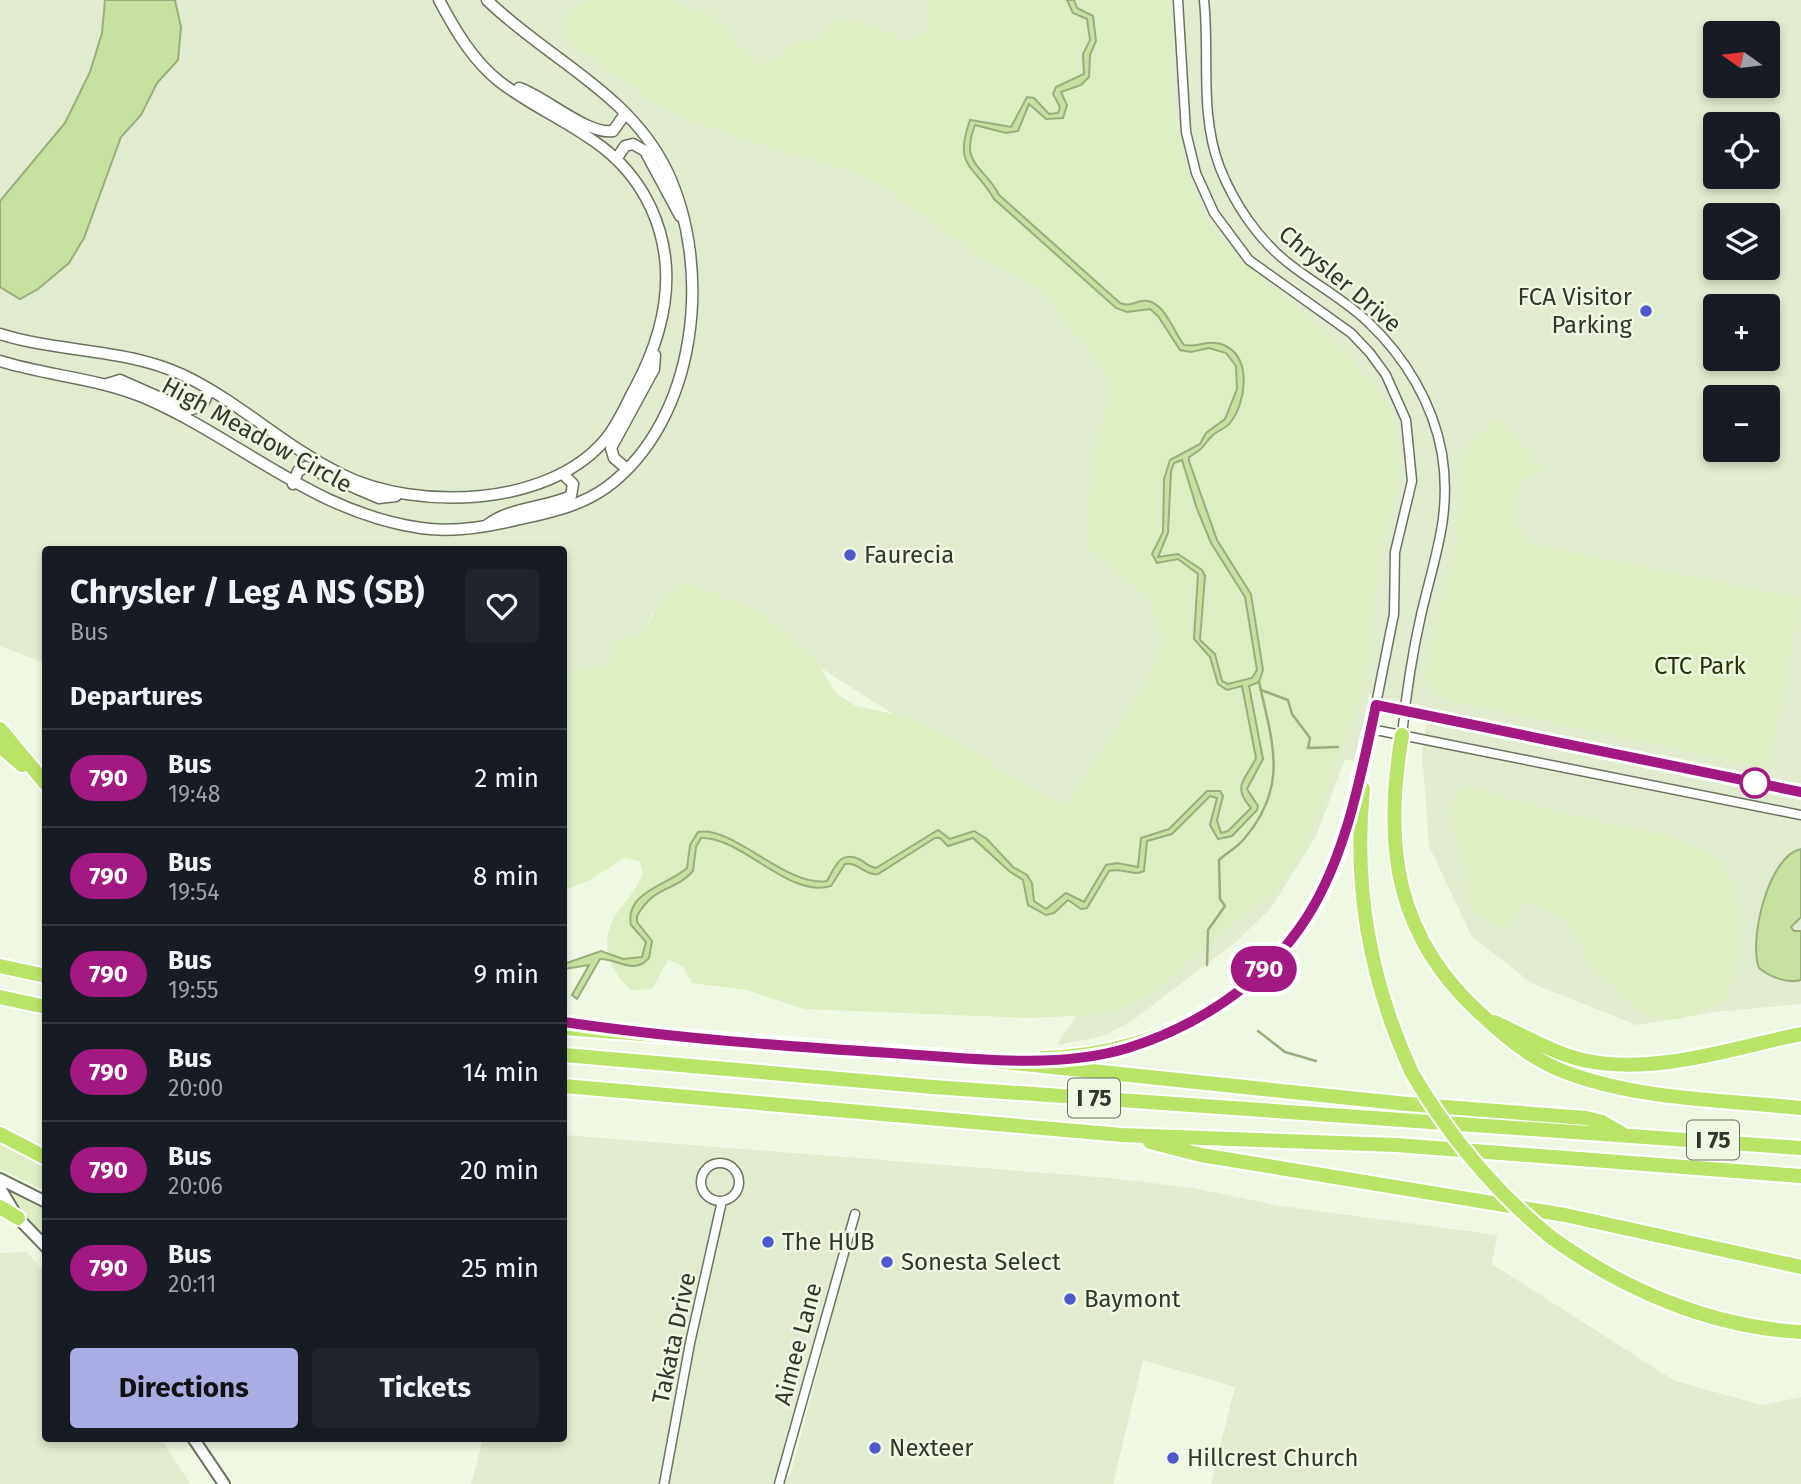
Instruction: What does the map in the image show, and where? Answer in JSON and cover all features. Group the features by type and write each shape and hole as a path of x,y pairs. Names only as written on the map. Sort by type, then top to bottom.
{"highway":[{"path":"0,729 42,780"},
{"path":"986,1060 1079,1057 1126,1049 1167,1034 1213,1010 1253,980 1299,929 1325,885 1347,827 1371,729"},
{"path":"1371,729 1360,823 1359,862 1364,924 1379,990 1412,1073 1443,1124 1468,1158 1499,1192 1552,1238 1622,1282 1690,1310 1733,1322 1801,1332"},
{"path":"1402,735 1392,817 1402,887 1418,931 1435,960 1459,993 1484,1017 1526,1054 1566,1072 1596,1081 1661,1093 1801,1108"},
{"path":"0,747 42,782"},
{"path":"0,966 42,975"},
{"path":"0,997 42,1006"},
{"path":"1484,1017 1583,1060 1619,1064 1701,1055 1801,1034"},
{"path":"567,1022 670,1037"},
{"path":"567,1028 986,1060 1407,1104 1586,1118 1602,1122 1625,1135"},
{"name":"I 75","path":"567,1055 933,1087 1801,1148"},
{"name":"I 75","path":"567,1086 1122,1135 1396,1145 1801,1176"},
{"path":"567,1096 627,1093"},
{"path":"0,1134 42,1156"},
{"path":"1122,1135 1201,1155 1646,1231 1801,1267"},
{"path":"0,1207 18,1218"}],"main road":[{"path":"0,1179 42,1200"},
{"path":"0,1188 18,1218 42,1243"},
{"path":"196,1442 224,1484"}],"street":[{"name":"High Meadow Circle","path":"0,334 35,343 131,358 172,370 209,389 343,475 403,495 470,496 533,485 562,473 589,455 617,423 655,347 667,289 662,240 642,190 617,158 593,138 499,81 458,36 439,0"},
{"name":"High Meadow Circle","path":"0,361 107,384 178,414 293,484 342,507 403,525 455,530 484,527 573,505 605,488 627,469 649,444 669,406 688,339 693,267 685,221 667,171 643,133 597,87 487,0"},
{"name":"Chrysler Drive","path":"1178,0 1186,132 1196,173 1214,213 1249,260 1351,333 1370,353 1387,375 1406,420 1412,481 1395,552 1394,614 1371,729"},
{"name":"Chrysler Drive","path":"1204,0 1205,98 1210,135 1220,168 1241,209 1260,237 1286,261 1367,321 1393,349 1430,409 1442,454 1444,512 1438,557 1421,613 1402,735"},
{"path":"499,81 534,93 597,130 613,131 625,114"},
{"path":"617,158 625,146 632,145 645,152 675,211 685,221"},
{"path":"627,469 614,458 611,448 654,369 655,347"},
{"path":"107,384 120,380 188,410 200,408 205,403 209,389"},
{"path":"293,484 298,471 306,467 379,498 403,495"},
{"path":"484,527 497,517 557,503 571,496 573,484 562,473"},
{"path":"1376,705 1801,792"},
{"path":"1371,729 1801,815"},
{"path":"717,1164 733,1168 739,1181 736,1192 722,1201 708,1196 702,1185 704,1172 717,1164"},
{"name":"Takata Drive","path":"664,1484 690,1343 722,1201"},
{"name":"Aimee Lane","path":"779,1484 855,1214"}],"shaded area":[{"path":"0,0 1801,0 1801,1004 1714,1012 1637,1025 1533,984 1472,937 1429,846 1422,749 1430,708 1369,694 1356,762 1345,759 1316,836 1271,908 1237,941 1132,1021 1103,1036 1057,1045 1099,982 1061,821 686,582 651,615 645,635 609,665 567,671 567,546 42,546 42,662 0,646"},
{"path":"105,0 175,0 181,27 178,60 157,83 141,115 121,137 84,238 69,263 38,289 20,299 0,287 0,201 65,123 90,72 102,33"},
{"path":"1067,0 1074,0 1077,8 1093,16 1096,41 1090,55 1089,77 1081,85 1061,92 1067,105 1063,118 1046,119 1029,104 1018,131 1006,133 975,125 970,149 972,158 999,195 1120,303 1154,303 1164,313 1184,345 1220,344 1226,346 1240,361 1243,394 1235,415 1228,425 1189,457 1189,461 1217,540 1251,594 1263,670 1259,682 1249,686 1263,759 1247,789 1258,806 1257,810 1232,836 1218,839 1210,825 1217,798 1210,796 1172,834 1147,841 1144,871 1109,871 1087,908 1081,909 1068,900 1054,913 1046,915 1028,905 1023,880 1009,871 973,838 948,846 940,838 935,838 878,874 845,864 831,886 815,888 782,876 732,846 701,838 696,847 693,871 686,878 651,898 637,916 637,922 652,941 649,958 637,966 600,959 577,999 572,995 589,965 567,969 567,963 601,951 623,959 642,957 646,942 631,925 634,904 650,890 687,868 690,845 698,832 712,832 727,838 795,875 811,881 827,881 843,858 854,857 876,868 938,830 950,839 974,831 987,839 1013,867 1027,875 1032,883 1034,901 1046,909 1066,893 1084,902 1106,865 1117,863 1138,867 1141,838 1169,829 1207,791 1220,791 1223,796 1217,820 1221,833 1228,831 1251,808 1241,788 1256,758 1242,686 1227,690 1218,684 1210,657 1194,639 1198,574 1178,559 1157,563 1152,554 1163,532 1164,479 1170,460 1200,444 1206,433 1225,419 1237,389 1236,366 1226,353 1209,348 1191,352 1180,350 1158,316 1150,309 1127,312 1116,308 994,199 965,157 965,136 970,120 1011,127 1027,97 1034,98 1049,114 1058,113 1060,107 1053,94 1056,87 1084,74 1083,54 1090,40 1087,19 1073,13","holes":["1182,460 1211,543 1245,597 1257,670 1252,678 1228,684 1222,681 1215,654 1200,640 1205,576 1202,570 1178,554 1158,557 1168,533 1171,471 1174,463"]},
{"path":"1801,849 1801,917 1791,927 1794,931 1801,931 1801,980 1790,981 1774,977 1759,968 1756,938 1764,900 1779,866"},
{"path":"567,1135 1109,1178 1193,1188 1281,1206 1497,1235 1492,1264 1675,1381 1762,1405 1801,1397 1801,1484 1211,1484 1235,1387 1143,1360 1113,1484 785,1484 792,1469 824,1348 815,1347 774,1484 471,1484 482,1442 567,1442"},
{"path":"27,1252 42,1270 42,1442 163,1442 190,1484 0,1484 0,1253"}],"green space":[{"path":"592,0 670,0 685,8 706,12 723,25 740,49 761,66 793,46 817,38 840,19 883,29 909,43 927,29 928,0 1169,0 1172,98 1180,144 1200,209 1217,235 1337,345 1378,390 1392,415 1400,447 1398,486 1381,548 1366,681 1307,840 1293,868 1274,892 1247,910 1153,993 1125,1008 1092,1015 1029,1018 804,1009 747,990 692,983 683,966 668,960 652,989 631,990 617,975 609,957 607,938 614,918 643,872 639,861 624,858 590,880 567,889 567,671 609,665 618,638 645,635 660,603 686,581 760,614 815,660 837,694 856,706 911,718 944,734 1056,804 1066,803 1149,677 1163,638 1149,598 1087,548 1092,466 1113,381 1040,289 974,252 904,201 857,172 734,137 659,105 570,43 565,26 573,6"},
{"name":"CTC Park","path":"1499,419 1520,445 1533,454 1531,462 1542,464 1541,469 1520,483 1512,516 1530,544 1801,599 1768,768 1456,702 1431,690 1425,674 1437,616 1454,561 1461,494 1461,458 1470,443"},
{"path":"1464,786 1577,817 1664,835 1707,852 1721,863 1735,884 1738,954 1727,996 1708,1008 1677,1019 1651,1015 1623,996 1590,966 1569,926 1556,914 1532,904 1522,903 1505,933 1471,909 1466,865 1454,831 1451,812 1456,794"},
{"path":"0,1142 42,1163 42,1189 0,1169"},
{"path":"11,1192 42,1209 42,1234 27,1218"}],"waterway":[{"path":"1207,965 1208,930 1225,906 1220,899 1219,860 1241,842 1258,820 1272,783 1272,745 1259,682"},
{"path":"1261,690 1288,700 1292,714 1310,738 1308,748 1338,747"},
{"path":"1258,1031 1285,1052 1316,1061"}],"bus line":[{"name":"790","path":"567,1022 670,1037 986,1060 1079,1057 1126,1049 1167,1034 1213,1010 1253,980 1285,947 1312,909 1333,869 1347,827 1376,705 1801,792"}],"place":[{"name":"FCA Visitor Parking","path":"1646,311"},
{"name":"Faurecia","path":"850,555"},
{"name":"The HUB","path":"768,1242"},
{"name":"Sonesta Select","path":"887,1262"},
{"name":"Baymont","path":"1070,1299"},
{"name":"Nexteer","path":"875,1448"},
{"name":"Hillcrest Church","path":"1173,1458"}]}
